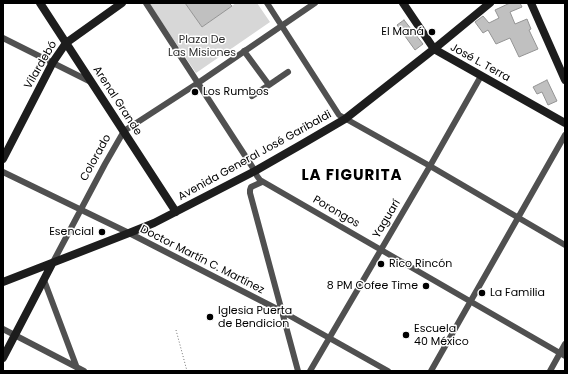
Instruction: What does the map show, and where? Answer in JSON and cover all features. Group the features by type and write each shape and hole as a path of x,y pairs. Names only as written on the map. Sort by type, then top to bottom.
{"street":[{"name":"Arenal Grande","path":"40,3 176,212"},
{"name":"Vilardebó","path":"3,159 53,62 66,43 122,3"},
{"name":"Porongos","path":"146,3 262,182 563,354"},
{"path":"267,3 339,115 565,245"},
{"name":"Colorado","path":"3,358 105,164 124,131 198,83 315,3"},
{"name":"José L. Terra","path":"402,3 434,49 565,123"},
{"name":"Avenida General José Garibaldi","path":"3,282 129,234 176,212 255,171 345,119 490,3"},
{"path":"531,3 564,75"},
{"path":"3,38 91,82"},
{"path":"244,51 269,84"},
{"path":"252,96 288,72"},
{"name":"Yaguarí","path":"310,371 481,76"},
{"path":"431,371 565,135"},
{"name":"Doctor Martín C. Martínez","path":"3,172 282,312 388,371"},
{"path":"262,182 251,187 250,193 298,371"},
{"path":"44,280 77,368"},
{"path":"3,329 84,371"},
{"path":"550,371 563,354 565,344"}],"path":[{"path":"176,330 187,371"}],"green space":[{"name":"Plaza De Las Misiones","path":"149,3 185,3 202,27 236,3 257,3 270,22 196,73"}],"building":[{"path":"185,3 229,3 232,6 202,27"},
{"path":"510,3 520,3 522,7 510,12 515,24 527,19 531,29 529,30 538,49 519,57 510,38 496,44 488,30 483,33 475,22 483,16 489,23 499,18 495,10"},
{"path":"404,20 423,44 415,50 397,25"},
{"path":"547,80 557,101 548,105 542,92 537,94 533,87"}],"place":[{"name":"El Maná","path":"432,32"},
{"name":"Los Rumbos","path":"195,92"},
{"name":"Esencial","path":"102,232"},
{"name":"Rico Rincón","path":"381,264"},
{"name":"8 PM Cofee Time","path":"426,286"},
{"name":"La Familia","path":"482,293"},
{"name":"Iglesia Puerta de Bendicion","path":"210,317"},
{"name":"Escuela 40 México","path":"406,335"}],"district":[{"name":"LA FIGURITA","path":"352,176"}]}
